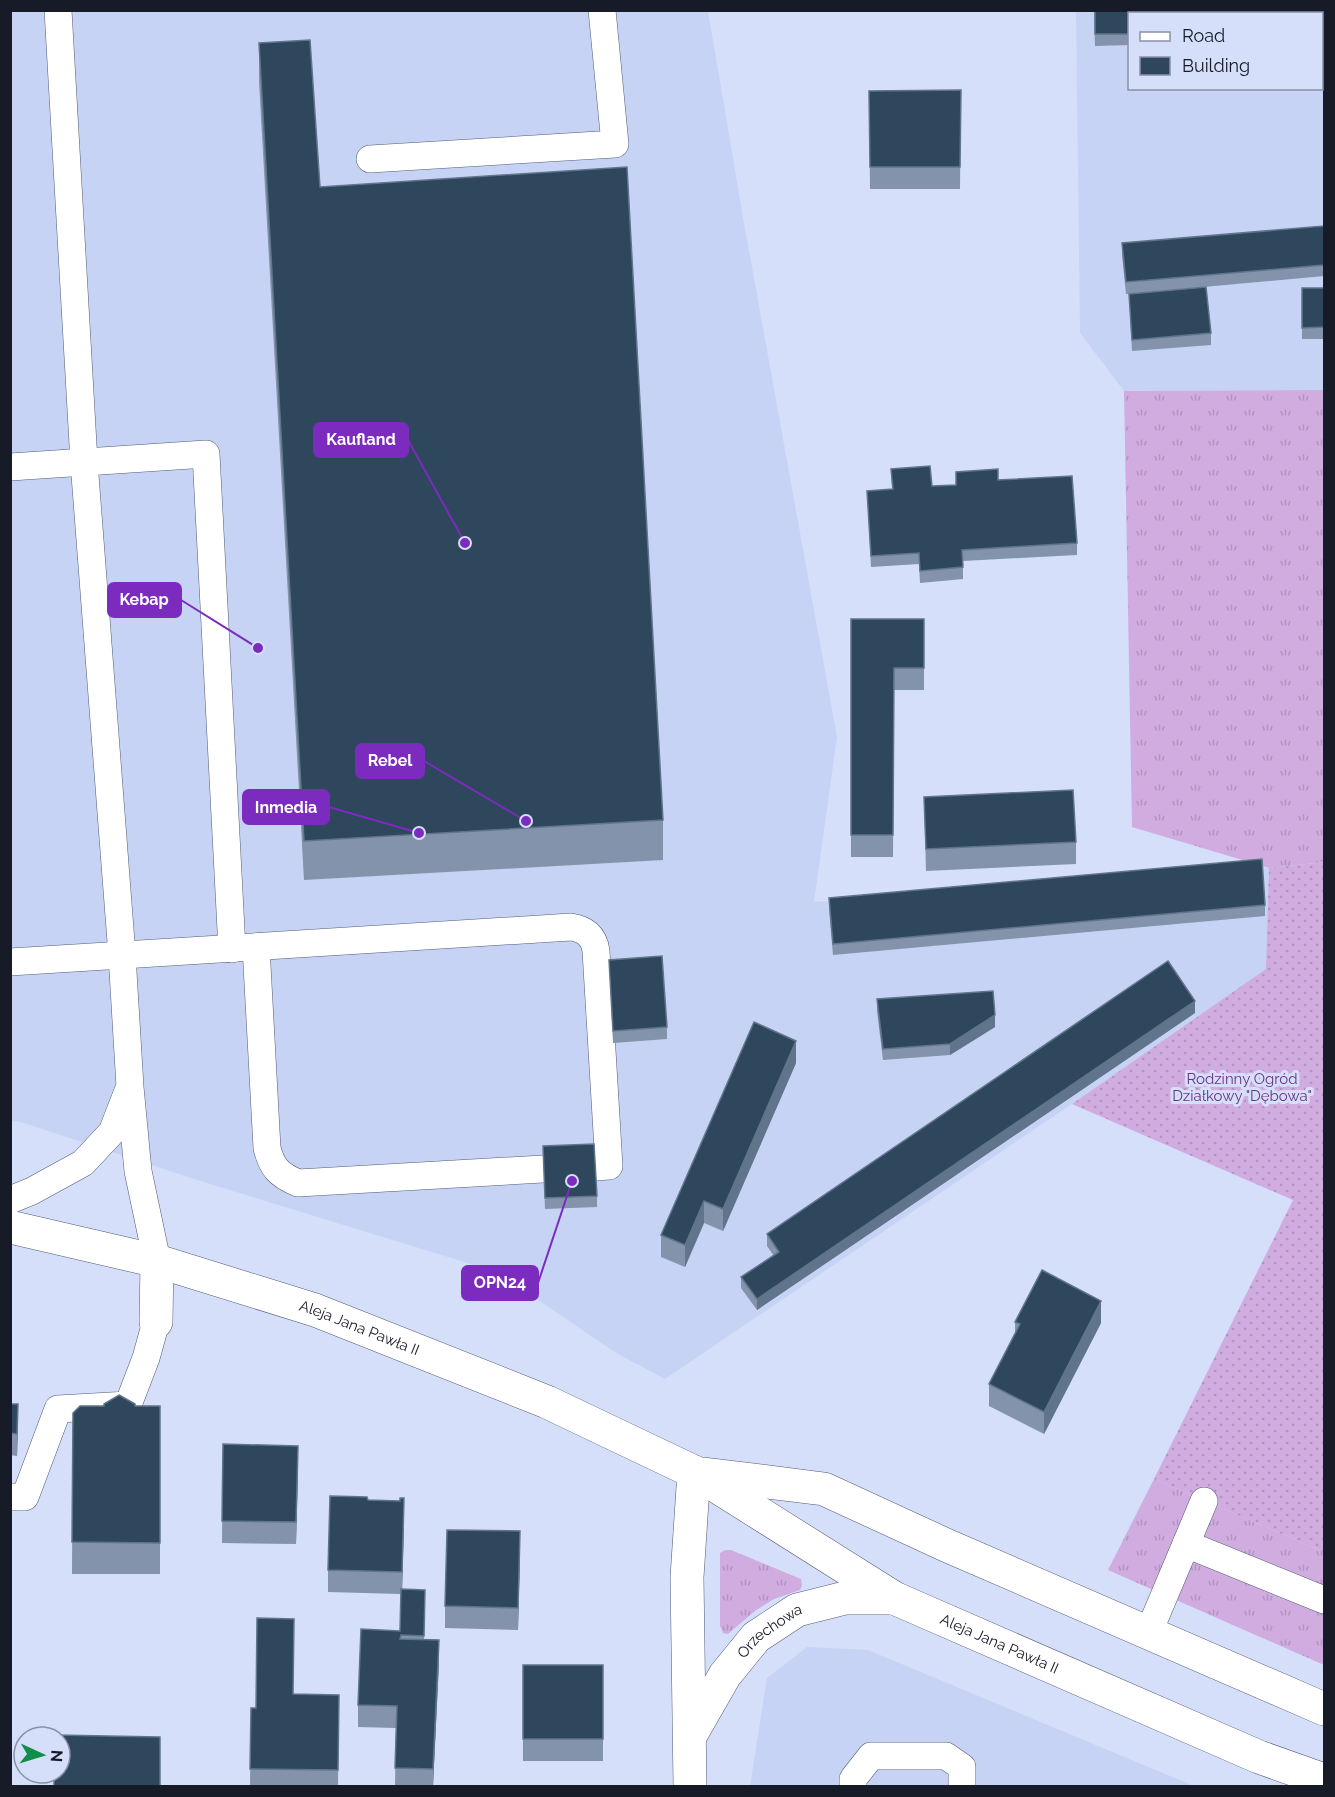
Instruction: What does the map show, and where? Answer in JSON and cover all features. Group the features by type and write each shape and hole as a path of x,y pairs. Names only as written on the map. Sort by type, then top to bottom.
{"street":[{"name":"Aleja Jana Pawła II","path":"10,1227 157,1261 315,1310 547,1402 694,1472 894,1598 1259,1757 1324,1780"},
{"path":"156,1322 157,1261"},
{"name":"Aleja Jana Pawła II","path":"694,1472 824,1490 1148,1634 1324,1709"},
{"name":"Orzechowa","path":"690,1786 687,1577 694,1472"},
{"name":"Orzechowa","path":"690,1736 725,1675 756,1636 797,1610 845,1598 894,1598"}],"lane":[{"path":"58,10 84,462 130,1087 138,1171 157,1261"},
{"path":"370,159 615,144 602,10"},
{"path":"10,467 206,454 244,948 267,1148 270,1160 277,1171 298,1183 543,1169"},
{"path":"10,962 571,927 585,932 595,944 596,951 609,1166 595,1167"},
{"path":"10,1200 32,1191 83,1163 112,1132 130,1087"},
{"path":"10,1497 25,1497 58,1409 128,1405 146,1358 156,1322"},
{"path":"1148,1634 1204,1501"},
{"path":"1186,1544 1324,1600"},
{"path":"853,1786 853,1779 871,1756 946,1756 962,1767 962,1786"}],"shaded area":[{"path":"10,11 708,11 837,737 814,902 1269,868 1267,969 1072,1104 665,1379 616,1353 497,1272 194,1179 21,1122 11,1121"},
{"path":"1076,11 1324,11 1324,390 1124,391 1080,333"},
{"path":"807,1647 868,1650 1194,1786 750,1786 767,1678"}],"green space":[{"path":"1324,390 1324,862 1269,868 1132,827 1124,391"},
{"name":"Rodzinny Ogród Działkowy \"Dębowa\"","path":"1324,862 1324,1552 1154,1479 1293,1200 1072,1104 1266,969 1269,868"},
{"path":"1154,1479 1324,1552 1324,1665 1108,1570"},
{"path":"731,1550 801,1579 800,1590 774,1599 755,1611 728,1634 723,1633 720,1626 720,1553"}],"building":[{"path":"1095,10 1254,10 1254,12 1128,12 1128,34 1095,34"},
{"path":"310,40 320,187 627,167 663,820 304,841 259,43"},
{"path":"961,90 960,167 870,167 869,91"},
{"path":"1324,226 1324,265 1126,282 1122,243"},
{"path":"1206,287 1211,333 1132,340 1129,294"},
{"path":"1302,288 1324,288 1324,327 1302,328"},
{"path":"930,466 932,486 956,485 956,472 998,469 998,480 1072,476 1077,543 962,550 963,567 920,571 919,553 871,556 867,491 893,489 891,469"},
{"path":"851,619 924,619 924,668 894,668 893,835 851,835"},
{"path":"1073,790 1076,842 926,849 924,797"},
{"path":"1262,859 1265,905 833,944 829,898"},
{"path":"662,956 667,1027 613,1031 609,960"},
{"path":"1168,961 1195,1001 757,1299 741,1277 779,1252 767,1234"},
{"path":"993,991 995,1015 950,1044 883,1049 877,999"},
{"path":"754,1022 796,1041 723,1209 704,1201 685,1245 661,1235"},
{"path":"594,1144 597,1196 545,1198 543,1146"},
{"path":"1042,1270 1101,1301 1044,1412 989,1384 1020,1324 1015,1322"},
{"path":"119,1395 135,1406 160,1406 160,1543 72,1542 73,1413 80,1406 104,1406"},
{"path":"10,1404 18,1404 17,1434 10,1433"},
{"path":"223,1444 298,1446 296,1522 222,1521"},
{"path":"330,1496 400,1501 400,1498 404,1498 402,1572 328,1570"},
{"path":"447,1530 520,1531 518,1608 445,1606"},
{"path":"401,1589 425,1590 424,1636 401,1635 400,1639 439,1640 433,1769 395,1768 397,1706 358,1705 361,1629 400,1631"},
{"path":"257,1618 294,1619 293,1694 339,1695 338,1770 250,1769 251,1708 256,1708"},
{"path":"523,1665 603,1665 603,1739 523,1739"},
{"path":"72,1735 160,1737 160,1786 54,1786 72,1785"}],"place":[{"name":"Kaufland","path":"465,543"},
{"name":"Kebap","path":"258,648"},
{"name":"Rebel","path":"526,821"},
{"name":"Inmedia","path":"419,833"},
{"name":"OPN24","path":"572,1181"}]}
